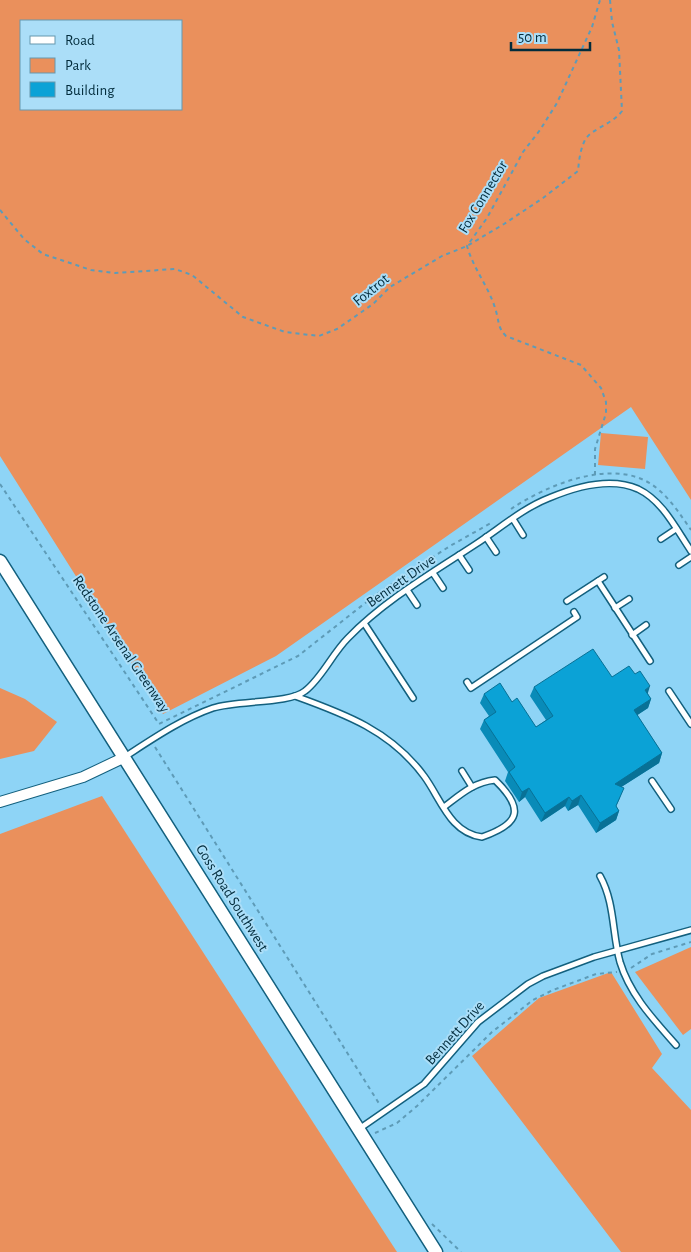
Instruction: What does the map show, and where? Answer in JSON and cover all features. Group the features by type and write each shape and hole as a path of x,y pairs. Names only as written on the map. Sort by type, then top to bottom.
{"street":[{"name":"Goss Road Southwest","path":"0,561 436,1252"},
{"path":"0,802 83,777 123,758"}],"lane":[{"name":"Bennett Drive","path":"295,696 308,688 347,638 407,590 546,499 561,493 612,483 638,489 660,504 691,551"},
{"path":"513,520 523,535"},
{"path":"661,539 676,529"},
{"path":"486,537 496,552"},
{"path":"459,555 470,570"},
{"path":"679,565 691,557"},
{"path":"434,573 443,588"},
{"path":"567,602 604,577"},
{"path":"598,581 650,661"},
{"path":"407,590 417,605"},
{"path":"615,608 629,599"},
{"path":"467,682 471,688 577,617 574,612"},
{"path":"364,623 414,698"},
{"path":"632,635 646,625"},
{"path":"547,629 550,635"},
{"path":"520,647 524,653"},
{"path":"493,664 497,670"},
{"path":"669,692 689,717 691,724"},
{"path":"123,758 214,708 295,696 352,717 387,738 423,774 454,823 473,836 482,837 494,833 512,821 515,808 504,789 495,780 484,781 472,787 444,807"},
{"path":"462,771 472,787"},
{"path":"652,780 671,809"},
{"path":"600,876 612,907 618,950 628,983 646,1010 676,1045"},
{"name":"Bennett Drive","path":"358,1130 424,1084 478,1022 512,994 543,976 618,950 691,930"}],"path":[{"name":"Fox Connector","path":"595,475 595,450 606,413 606,402 601,388 581,365 506,336 500,329 490,291 478,273 466,246 487,218 523,152 557,103 592,27 600,0"},
{"name":"Foxtrot","path":"0,210 24,239 43,254 91,270 115,273 175,269 192,276 243,317 285,332 319,336 337,329 373,304 390,287 442,256 466,246 544,198 578,171 580,152 586,138 618,118 622,111 619,50 612,22 610,0"},
{"path":"506,512 549,487 595,475 625,475 648,482 664,495 691,530"},
{"name":"Redstone Arsenal Greenway","path":"0,484 159,724 298,656 378,593 495,520"},
{"path":"151,741 393,1124"},
{"path":"372,1136 393,1124 433,1092 492,1032 533,1000 596,974 623,970 635,966 652,954 691,942"},
{"path":"431,1222 461,1252"}],"green space":[{"path":"0,0 691,0 691,500 631,407 276,656 163,714 0,456"},
{"path":"601,433 648,437 645,469 598,465"},
{"path":"0,688 25,699 57,722 34,751 0,759"},
{"path":"102,796 397,1252 0,1252 0,834"},
{"path":"691,947 691,1029 683,1035 635,972"},
{"path":"611,972 662,1054 652,1068 691,1110 691,1252 621,1252 472,1056 539,998"}],"building":[{"path":"593,649 612,677 629,666 635,674 640,671 650,686 645,690 651,699 634,710 662,753 615,784 624,788 616,806 619,811 600,823 581,795 572,801 569,797 545,813 529,788 522,792 509,772 515,767 484,720 496,712 484,694 500,683 512,702 517,698 536,727 553,716 534,687"}]}
